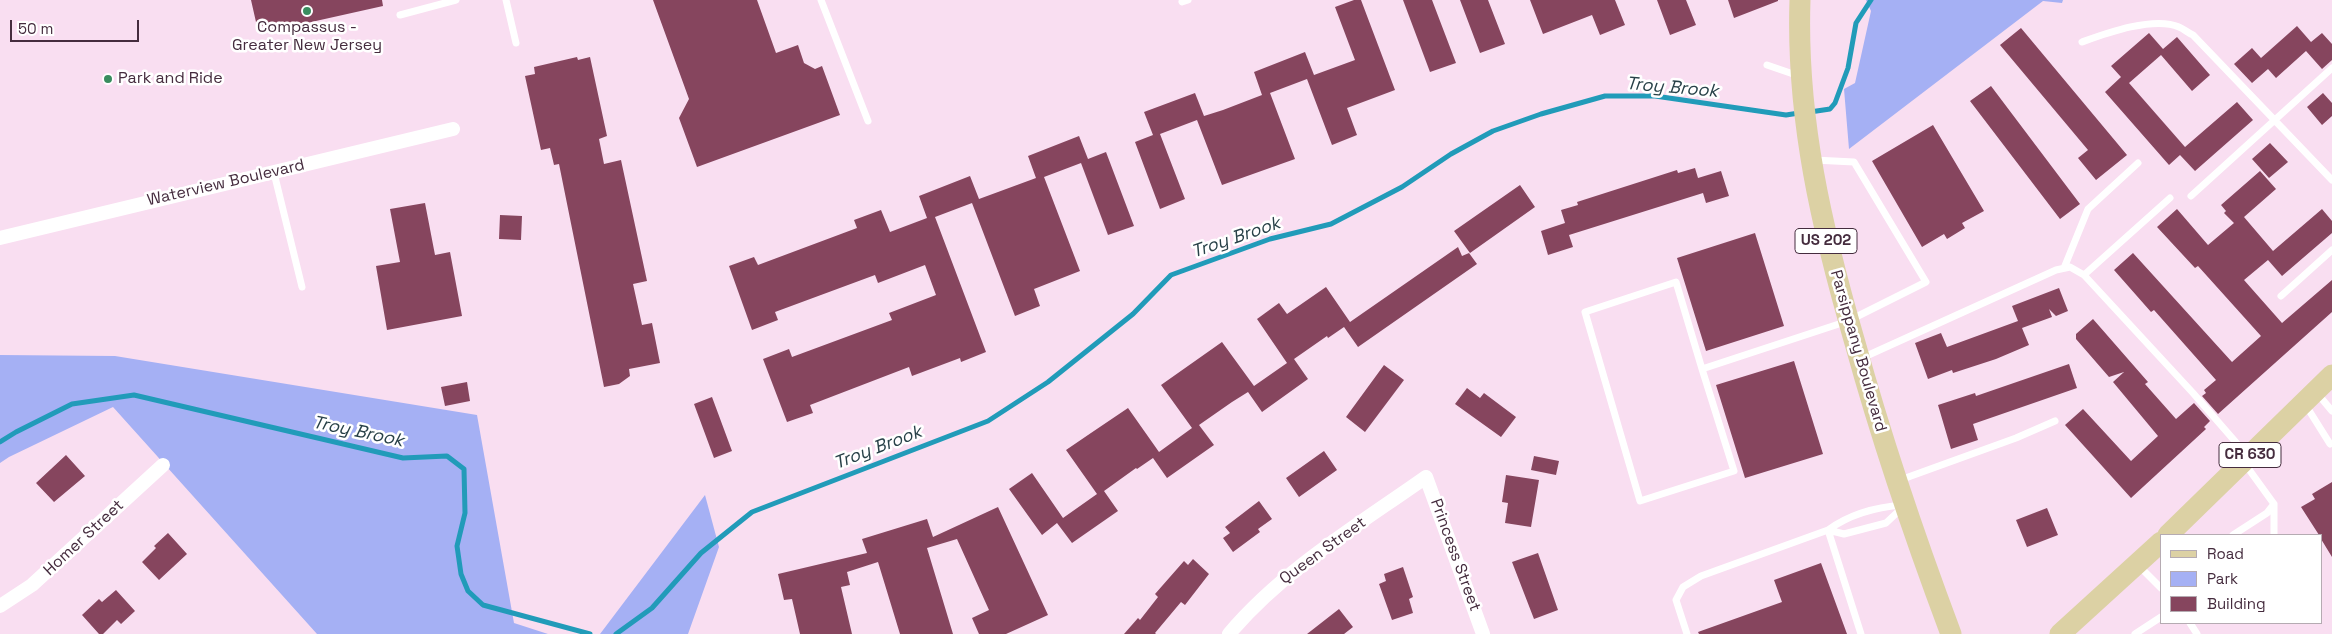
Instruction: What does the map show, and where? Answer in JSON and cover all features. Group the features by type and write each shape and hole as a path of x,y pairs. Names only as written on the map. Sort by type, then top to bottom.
{"main road":[{"name":"Parsippany Boulevard","path":"1800,0 1805,130 1825,238 1859,359 1906,505 1951,634"},
{"name":"CR 630","path":"2171,534 2332,375"},
{"name":"CR 630","path":"2060,634 2160,545"}],"street":[{"name":"Waterview Boulevard","path":"0,238 134,204 274,173 453,129"},
{"name":"Homer Street","path":"0,606 39,580 163,464"},
{"name":"Queen Street","path":"1229,634 1275,586 1330,544 1426,477"},
{"name":"Princess Street","path":"1426,477 1483,634"}],"lane":[{"path":"400,15 456,0"},
{"path":"506,0 516,43"},
{"path":"821,0 868,121"},
{"path":"2082,42 2103,34 2154,23 2178,26 2193,36 2332,180"},
{"path":"1767,65 1803,83"},
{"path":"2191,196 2275,122 2332,68"},
{"path":"1702,369 1848,321 1926,282 1854,162 1810,160"},
{"path":"2064,268 2088,209 2138,163"},
{"path":"274,173 302,287"},
{"path":"2084,275 2170,198"},
{"path":"2281,296 2332,250"},
{"path":"1859,359 2056,270 2070,267 2084,275 2246,459 2274,504 2274,534"},
{"path":"1676,282 1702,369 1734,471 1640,501 1585,312 1676,282"},
{"path":"2310,397 2332,411"},
{"path":"2310,397 2330,444"},
{"path":"1898,481 2016,438 2055,420"},
{"path":"2235,534 2267,513 2274,504"},
{"path":"1688,634 1676,600 1684,588 1701,576 1828,530 1842,520 1881,507 1906,505"},
{"path":"1828,530 1844,534 1886,523 1906,505"},
{"path":"1828,530 1861,634"},
{"path":"2138,565 2160,587"},
{"path":"2135,634 2160,618"}],"green space":[{"path":"1866,0 2063,0 2062,3 2043,1 1849,149 1844,89 1855,83 1871,11"},
{"path":"0,355 115,356 477,415 514,623 548,634 317,634 113,407 0,463"},
{"path":"705,495 719,547 688,634 600,634"}],"building":[{"name":"Compassus - Greater New Jersey","path":"251,0 382,0 383,6 271,31 256,22"},
{"path":"653,0 757,0 776,53 798,45 804,63 815,69 822,66 840,115 697,167 679,118 689,99"},
{"path":"1354,0 1361,0 1395,90 1347,108 1357,135 1332,145 1307,79 1270,93 1295,159 1222,185 1197,120 1160,134 1185,199 1160,209 1135,142 1153,135 1144,112 1195,93 1204,116 1223,110 1262,95 1254,72 1305,52 1314,75 1355,60 1335,7"},
{"path":"1403,0 1432,0 1456,63 1430,72"},
{"path":"1460,0 1488,0 1505,44 1480,53"},
{"path":"1530,0 1615,0 1625,25 1600,35 1592,15 1543,34"},
{"path":"1657,0 1686,0 1696,25 1670,35"},
{"path":"1728,0 1778,0 1778,1 1734,18"},
{"path":"2297,26 2311,42 2322,33 2332,44 2332,60 2322,69 2306,51 2276,78 2268,69 2252,83 2234,64 2252,48 2261,58"},
{"path":"2021,28 2127,155 2096,180 2078,158 2088,150 2000,45"},
{"path":"2149,33 2163,49 2177,37 2210,75 2192,91 2161,55 2129,83 2185,147 2237,102 2253,120 2195,171 2180,155 2169,165 2105,92 2121,77 2111,66"},
{"path":"577,57 578,60 590,57 607,136 599,139 604,164 621,160 647,281 633,284 642,325 652,323 660,363 629,369 630,376 619,384 604,387 559,164 554,165 550,148 541,150 525,76 535,74 534,67"},
{"path":"1991,86 2080,204 2060,219 1970,101"},
{"path":"2323,93 2332,103 2332,116 2322,125 2307,107"},
{"path":"1933,125 1984,211 1962,223 1965,228 1947,239 1944,234 1922,247 1872,161"},
{"path":"1079,136 1088,159 1106,152 1134,226 1108,235 1081,163 1044,177 1080,271 1034,289 1040,306 1015,316 972,203 935,217 986,352 961,362 960,358 912,376 909,367 810,405 813,413 787,422 763,359 789,349 792,357 892,320 889,313 936,295 925,265 878,283 875,275 775,312 778,320 752,330 729,266 754,257 758,265 857,228 854,220 881,210 890,232 927,218 919,196 970,176 979,199 1036,178 1028,156"},
{"path":"2270,143 2288,162 2269,178 2252,159"},
{"path":"1695,168 1698,178 1721,171 1729,196 1706,203 1703,193 1569,235 1573,247 1548,255 1541,231 1565,223 1561,210 1578,205 1577,202 1677,170 1678,173"},
{"path":"2260,171 2276,189 2244,217 2273,251 2322,209 2332,221 2332,233 2282,276 2268,260 2244,280 2282,323 2332,280 2332,312 2218,414 2202,396 2206,393 2204,390 2216,380 2154,310 2151,312 2114,270 2133,253 2232,362 2261,336 2198,266 2195,268 2157,227 2177,209 2208,245 2234,223 2224,213 2226,211 2221,205"},
{"path":"1520,185 1535,207 1470,253 1454,231"},
{"path":"425,203 435,255 450,252 462,316 387,330 376,266 400,262 390,209"},
{"path":"500,215 522,216 521,240 499,239"},
{"path":"1755,233 1784,326 1706,351 1677,258"},
{"path":"1458,247 1462,256 1469,253 1477,264 1358,347 1344,327 1328,338 1327,336 1294,359 1308,379 1262,412 1248,392 1199,425 1214,445 1167,478 1153,458 1136,468 1104,491 1118,511 1072,543 1057,523 1042,535 1009,489 1032,473 1063,518 1097,494 1066,450 1128,408 1159,452 1192,428 1161,385 1222,342 1254,386 1287,363 1257,319 1279,303 1287,314 1326,287 1350,322"},
{"path":"2059,288 2068,311 2056,316 2049,309 2052,317 2022,328 2029,345 1996,359 1953,373 1952,370 1928,379 1915,343 1941,333 1947,347 2018,321 2012,306"},
{"path":"2093,319 2148,382 2145,384 2176,419 2194,403 2210,421 2204,427 2206,429 2131,498 2065,425 2083,409 2131,461 2158,436 2113,382 2124,372 2109,377 2076,339 2076,334"},
{"path":"1794,361 1823,454 1745,478 1716,385"},
{"path":"2069,364 2077,388 1973,424 1978,440 1951,449 1938,405 1975,393 1976,396"},
{"path":"1384,365 1404,380 1365,432 1346,417"},
{"path":"467,382 470,401 445,406 441,387"},
{"path":"1467,388 1480,398 1484,393 1516,417 1501,437 1455,404"},
{"path":"712,397 732,451 714,458 694,404"},
{"path":"1324,451 1337,470 1299,497 1286,478"},
{"path":"66,455 85,476 54,502 36,483"},
{"path":"1534,456 1559,461 1556,475 1531,470"},
{"path":"1506,475 1539,480 1531,527 1505,523 1508,503 1502,502"},
{"path":"2332,482 2332,557 2322,541 2322,534 2318,534 2301,507 2315,499 2312,494"},
{"path":"1259,501 1272,519 1258,529 1260,532 1233,552 1223,538 1230,533 1225,527"},
{"path":"998,507 1048,615 1006,634 979,634 972,618 989,610 957,539 927,548 953,634 900,634 878,562 847,572 850,585 841,587 852,634 800,634 792,599 784,600 778,574 867,553 862,539 927,519 933,537"},
{"path":"2047,508 2058,535 2027,547 2016,520"},
{"path":"168,533 187,554 159,580 142,562 156,548 154,546"},
{"path":"1538,553 1558,610 1534,619 1512,562"},
{"path":"1193,559 1209,574 1185,605 1181,602 1156,634 1124,634 1138,618 1140,620 1158,597 1155,594 1184,561 1188,565"},
{"path":"1821,563 1847,634 1699,634 1698,632 1782,602 1774,580"},
{"path":"1403,567 1413,597 1409,599 1413,613 1392,620 1379,584 1386,581 1384,574"},
{"path":"116,590 135,611 121,624 117,620 103,634 99,634 82,615 99,599 102,602"},
{"path":"1339,609 1353,627 1344,634 1307,634"}],"waterway":[{"name":"Troy Brook","path":"1810,112 1830,109 1835,103 1848,68 1856,23 1871,0"},
{"name":"Troy Brook","path":"616,634 652,608 701,553 752,512 988,421 1048,382 1133,314 1171,275 1270,239 1331,224 1402,187 1451,154 1493,131 1541,114 1605,96 1655,96 1786,115 1799,113"},
{"name":"Troy Brook","path":"0,442 72,404 134,395 403,458 447,456 464,469 465,513 457,546 461,574 468,591 483,605 590,634"}],"place":[{"name":"Compassus - Greater New Jersey","path":"307,11"},
{"name":"Park and Ride","path":"108,79"}]}
